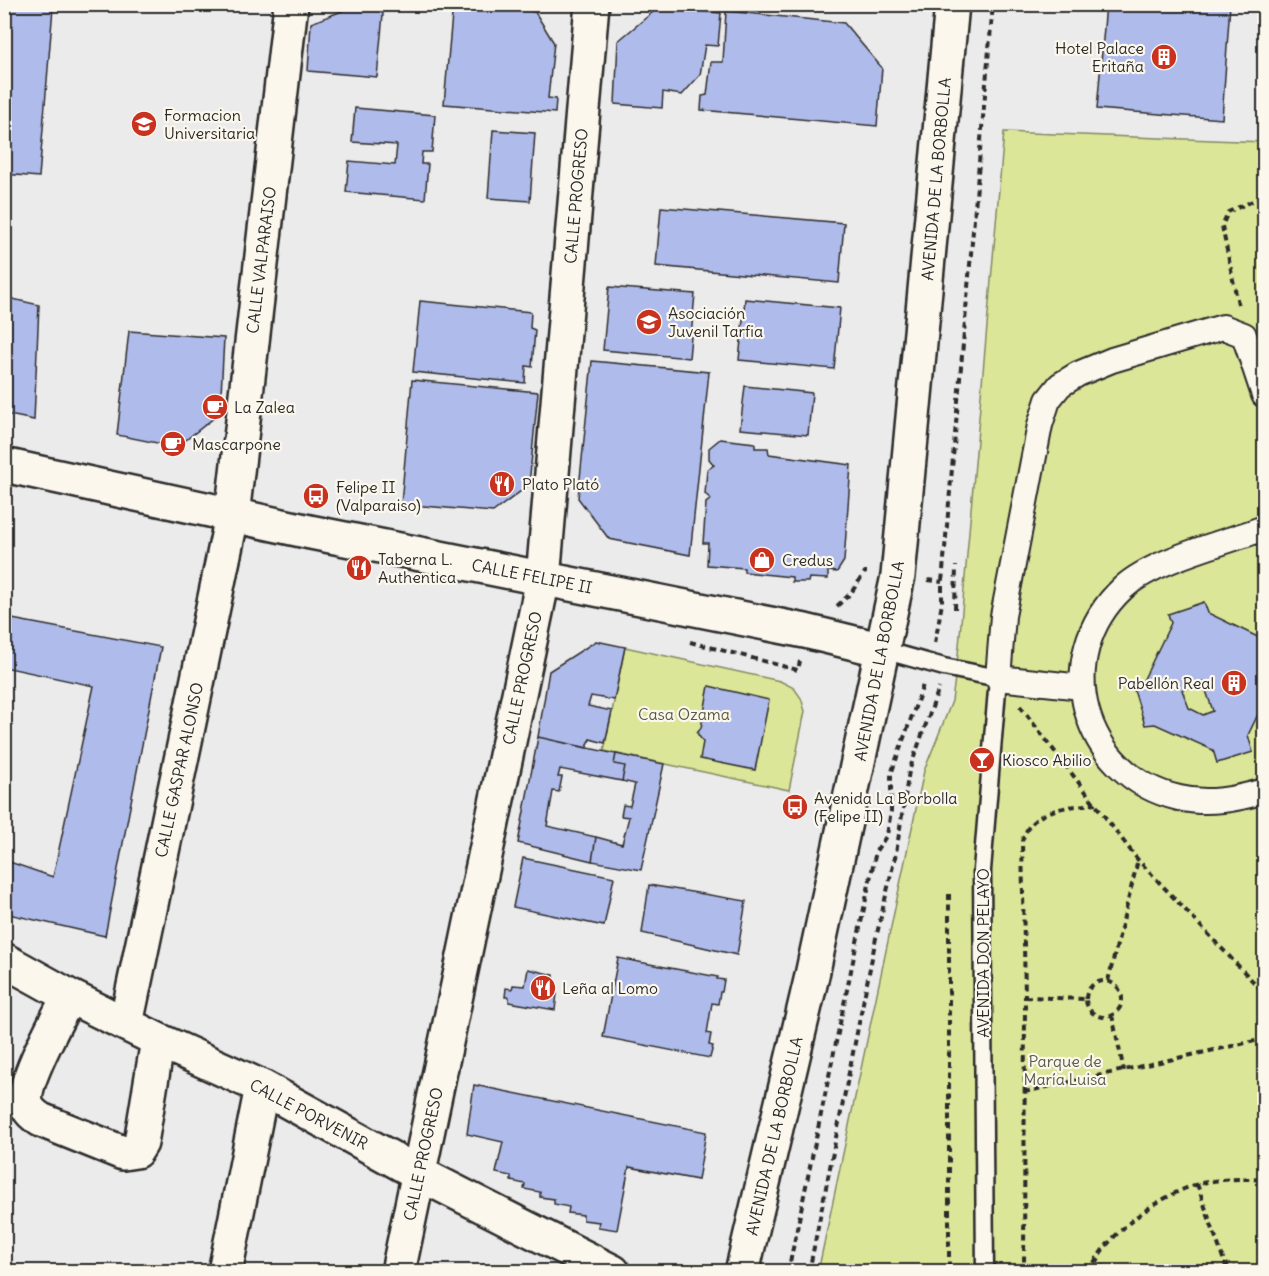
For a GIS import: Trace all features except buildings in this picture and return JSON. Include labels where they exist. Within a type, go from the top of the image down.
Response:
[{"type":"street","name":"CALLE VALPARAISO","points":[[232,516],[291,4]]},
{"type":"street","name":"CALLE PROGRESO","points":[[398,1272],[543,579],[592,4]]},
{"type":"street","name":"AVENIDA DE LA BORBOLLA","points":[[742,1272],[813,969],[898,576],[952,4]]},
{"type":"street","points":[[1082,687],[998,678],[1003,616],[1040,425],[1048,400],[1060,385],[1078,374],[1112,360],[1223,327],[1244,335],[1264,395]]},
{"type":"street","name":"CALLE FELIPE II","points":[[4,465],[232,516],[805,631],[883,650]]},
{"type":"street","name":"CALLE GASPAR ALONSO","points":[[126,1024],[232,516]]},
{"type":"street","points":[[1256,794],[1223,801],[1199,802],[1157,791],[1137,781],[1105,750],[1086,710],[1082,687],[1083,664],[1096,622],[1124,587],[1163,564],[1264,528]]},
{"type":"street","name":"CALLE PORVENIR","points":[[4,960],[69,996],[158,1040],[262,1087],[418,1173],[613,1272]]},
{"type":"street","points":[[69,996],[27,1084],[26,1104],[33,1115],[41,1120],[123,1153],[136,1151],[141,1143],[158,1040]]},
{"type":"street","points":[[225,1272],[262,1087]]},
{"type":"lane","points":[[883,650],[998,678]]},
{"type":"lane","name":"AVENIDA DON PELAYO","points":[[985,1272],[982,870],[998,678]]},
{"type":"path","points":[[942,603],[993,4]]},
{"type":"path","points":[[1244,335],[1222,226],[1228,212],[1264,196]]},
{"type":"path","points":[[955,609],[956,566]]},
{"type":"path","points":[[831,607],[838,606],[851,593],[865,572]]},
{"type":"path","points":[[788,1272],[876,851],[887,835],[891,810],[891,774],[925,678]]},
{"type":"path","points":[[998,678],[1138,860],[1264,993]]},
{"type":"path","points":[[808,1272],[876,938],[896,853],[909,771],[942,682]]},
{"type":"path","points":[[1024,1272],[1025,997],[1022,841],[1030,825],[1044,814],[1070,806],[1096,804]]},
{"type":"path","points":[[1108,981],[1138,860]]},
{"type":"path","points":[[949,894],[949,1272]]},
{"type":"path","points":[[1099,981],[1108,981],[1116,985],[1122,995],[1121,1007],[1112,1015],[1101,1017],[1087,1005],[1087,993],[1099,981]]},
{"type":"path","points":[[1025,997],[1086,999]]},
{"type":"path","points":[[1112,1015],[1124,1071]]},
{"type":"path","points":[[1024,1092],[1264,1039]]},
{"type":"path","points":[[1089,1272],[1095,1258],[1119,1231],[1178,1192],[1197,1184],[1264,1180]]},
{"type":"path","points":[[1197,1184],[1225,1264]]},
{"type":"path","points":[[1095,1258],[1109,1272]]},
{"type":"path","points":[[1216,1272],[1220,1266],[1225,1264],[1233,1266],[1237,1272]]},
{"type":"green space","name":"Parque de María Luisa","points":[[1004,132],[1264,142],[1264,1271],[818,1272],[924,771],[952,701],[959,646]]},
{"type":"green space","name":"Casa Ozama","points":[[625,647],[780,681],[794,688],[801,698],[805,711],[789,790],[604,751]]},
{"type":"place","name":"Hotel Palace Eritaña","points":[[1164,57]]},
{"type":"place","name":"Formacion Universitaria","points":[[144,124]]},
{"type":"place","name":"Asociación Juvenil Tarfia","points":[[649,322]]},
{"type":"place","name":"La Zalea","points":[[215,407]]},
{"type":"place","name":"Mascarpone","points":[[173,444]]},
{"type":"place","name":"Plato Plató","points":[[502,484]]},
{"type":"place","name":"Felipe II (Valparaiso)","points":[[316,496]]},
{"type":"place","name":"Credus","points":[[762,560]]},
{"type":"place","name":"Taberna L. Authentica","points":[[359,568]]},
{"type":"place","name":"Pabellón Real","points":[[1234,683]]},
{"type":"place","name":"Kiosco Abilio","points":[[982,760]]},
{"type":"place","name":"Avenida La Borbolla (Felipe II)","points":[[795,807]]},
{"type":"place","name":"Leña al Lomo","points":[[543,988]]}]
